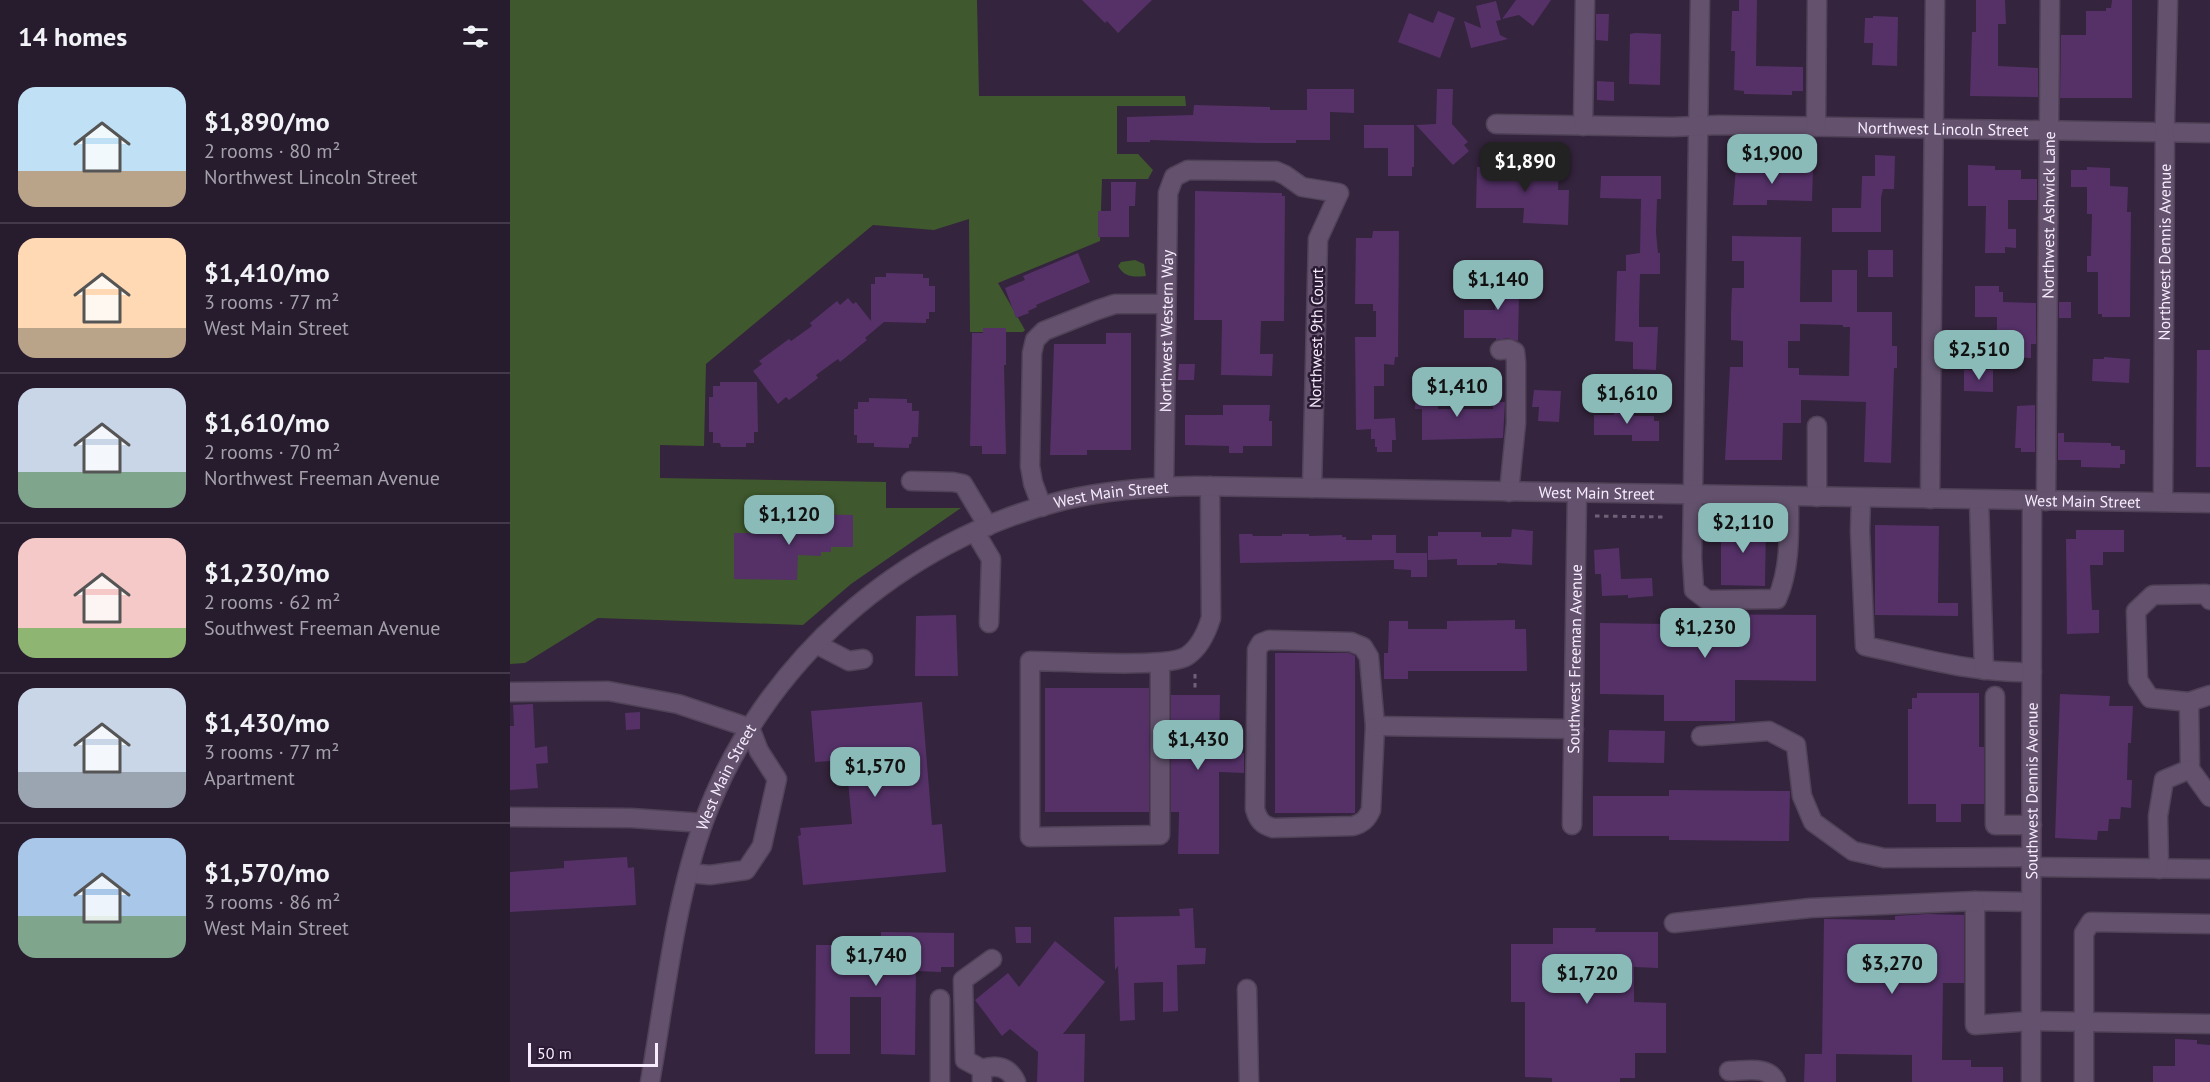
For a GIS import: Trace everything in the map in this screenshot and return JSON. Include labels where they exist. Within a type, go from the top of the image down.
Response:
[{"type":"street","points":[[1583,126],[1585,0]]},
{"type":"street","points":[[1700,0],[1692,558],[1694,590],[1707,600],[1777,599],[1782,587],[1788,552],[1789,496]]},
{"type":"street","points":[[1816,127],[1817,0]]},
{"type":"street","points":[[1930,499],[1935,0]]},
{"type":"street","name":"Northwest Ashwick Lane","points":[[2039,501],[2050,0]]},
{"type":"street","name":"Northwest Dennis Avenue","points":[[2163,502],[2168,0]]},
{"type":"street","name":"Northwest Lincoln Street","points":[[1496,124],[2210,133]]},
{"type":"street","name":"Northwest 9th Court","points":[[1174,177],[1188,170],[1276,171],[1302,187],[1339,194],[1318,239],[1312,488]]},
{"type":"street","name":"Northwest Western Way","points":[[1164,487],[1168,193],[1174,177]]},
{"type":"street","points":[[1042,507],[1033,483],[1030,466],[1032,353],[1035,340],[1044,331],[1115,304],[1166,304]]},
{"type":"street","points":[[1500,350],[1509,349],[1515,352],[1516,362],[1516,423],[1509,492]]},
{"type":"street","points":[[1817,426],[1817,497]]},
{"type":"street","points":[[911,481],[963,484],[982,529],[991,559],[989,623]]},
{"type":"street","points":[[1160,663],[1160,835],[1030,837],[1030,661],[1160,663],[1187,656],[1206,633],[1211,618],[1210,486]]},
{"type":"street","name":"West Main Street","points":[[651,1082],[677,925],[689,873],[703,823],[726,769],[750,728],[776,689],[816,644],[856,605],[892,578],[982,529],[1064,500],[1113,491],[1210,486],[2210,503]]},
{"type":"street","name":"Southwest Freeman Avenue","points":[[1572,825],[1577,493]]},
{"type":"street","points":[[1861,498],[1860,531],[1865,646],[1984,670],[2006,673],[2032,672]]},
{"type":"street","points":[[1979,500],[1984,670]]},
{"type":"street","name":"Southwest Dennis Avenue","points":[[2031,1082],[2032,672],[2039,501]]},
{"type":"street","points":[[2210,600],[2206,594],[2153,595],[2136,611],[2138,680],[2150,698],[2189,702],[2210,695]]},
{"type":"street","points":[[1269,640],[1351,642],[1363,647],[1369,657],[1376,726],[1371,810],[1361,823],[1353,826],[1273,828],[1258,819],[1255,809],[1257,650],[1261,644],[1269,640]]},
{"type":"street","points":[[816,644],[849,661],[863,659]]},
{"type":"street","points":[[510,692],[608,691],[678,704],[750,728],[759,751],[777,779],[762,846],[746,870],[710,875],[689,873]]},
{"type":"street","points":[[1995,696],[1995,825],[2032,825]]},
{"type":"street","points":[[2189,702],[2190,769],[2210,797]]},
{"type":"street","points":[[1376,726],[1574,729]]},
{"type":"street","points":[[1701,736],[1769,731],[1796,745],[1802,795],[1813,822],[1853,851],[1884,858],[2210,869]]},
{"type":"street","points":[[2159,869],[2158,816],[2164,780],[2190,769]]},
{"type":"street","points":[[510,817],[631,818],[703,823]]},
{"type":"street","points":[[1975,901],[1975,1025],[2031,1021],[2210,1024]]},
{"type":"street","points":[[1674,923],[1810,908],[1975,901],[2031,902]]},
{"type":"street","points":[[2084,1082],[2084,933],[2091,922],[2210,924]]},
{"type":"street","points":[[992,959],[963,980],[965,1060],[982,1076],[992,1066],[1002,1067],[1016,1082]]},
{"type":"street","points":[[1247,989],[1249,1082]]},
{"type":"street","points":[[940,999],[940,1082]]},
{"type":"street","points":[[1729,1071],[1766,1071],[1773,1076],[1776,1082]]},
{"type":"path","points":[[1587,516],[1665,517]]},
{"type":"path","points":[[1195,674],[1195,688]]},
{"type":"green space","points":[[510,0],[977,0],[979,96],[1185,96],[1186,106],[1117,106],[1117,154],[1138,154],[1153,170],[1148,179],[1102,179],[1100,241],[998,283],[1025,330],[1023,332],[970,332],[969,219],[934,230],[873,225],[706,364],[704,446],[660,445],[660,478],[886,482],[886,508],[961,508],[851,584],[803,625],[598,618],[525,663],[510,664]]},
{"type":"green space","points":[[1135,260],[1144,264],[1146,276],[1127,275],[1118,266],[1121,262]]},
{"type":"building","points":[[1082,0],[1152,0],[1118,33]]},
{"type":"building","points":[[1516,0],[1551,0],[1533,26],[1519,15],[1502,19]]},
{"type":"building","points":[[1739,0],[1757,0],[1756,66],[1803,67],[1803,91],[1792,91],[1792,95],[1744,94],[1744,91],[1734,90],[1735,51],[1731,51],[1732,11],[1739,11]]},
{"type":"building","points":[[1976,0],[2005,0],[2006,24],[1998,24],[1998,66],[2038,68],[2038,97],[1970,96],[1972,32],[1976,32]]},
{"type":"building","points":[[2112,0],[2132,0],[2132,98],[2060,98],[2061,35],[2086,35],[2086,11],[2106,11],[2106,8],[2111,8]]},
{"type":"building","points":[[1496,1],[1501,20],[1496,21],[1500,35],[1508,39],[1471,48],[1464,21],[1481,28],[1476,6]]},
{"type":"building","points":[[1438,11],[1455,18],[1440,58],[1398,42],[1409,13],[1433,23]]},
{"type":"building","points":[[1596,14],[1609,14],[1608,41],[1596,40]]},
{"type":"building","points":[[1873,16],[1898,17],[1897,66],[1872,65],[1873,43],[1864,43],[1865,18],[1873,18]]},
{"type":"building","points":[[1630,34],[1661,34],[1660,85],[1629,84]]},
{"type":"building","points":[[1597,81],[1614,82],[1614,101],[1597,100]]},
{"type":"building","points":[[1307,89],[1354,89],[1354,113],[1330,112],[1330,140],[1296,140],[1296,143],[1150,140],[1150,142],[1127,142],[1127,117],[1193,115],[1194,105],[1307,110]]},
{"type":"building","points":[[1437,89],[1453,89],[1452,124],[1468,142],[1464,145],[1469,151],[1453,165],[1416,125],[1436,124]]},
{"type":"building","points":[[1364,125],[1414,125],[1412,176],[1388,176],[1388,148],[1364,148]]},
{"type":"building","points":[[1875,155],[1895,156],[1894,189],[1883,189],[1881,198],[1881,232],[1832,232],[1832,208],[1861,208],[1862,176],[1875,176]]},
{"type":"building","points":[[1968,165],[1995,166],[1995,170],[2021,170],[2021,179],[2037,179],[2037,200],[2008,200],[2008,229],[2016,229],[2016,248],[2005,247],[2005,253],[1985,253],[1986,206],[1968,206]]},
{"type":"building","points":[[1536,166],[1559,166],[1558,190],[1569,190],[1568,225],[1523,223],[1524,208],[1476,208],[1477,167],[1536,168]]},
{"type":"building","points":[[1775,166],[1813,169],[1812,201],[1767,200],[1767,205],[1733,205],[1736,167],[1775,168]]},
{"type":"building","points":[[2087,167],[2110,168],[2110,186],[2128,187],[2127,212],[2131,212],[2130,317],[2102,317],[2102,314],[2098,314],[2098,272],[2087,272],[2087,256],[2091,256],[2092,214],[2087,214],[2087,187],[2071,187],[2071,170],[2087,170]]},
{"type":"building","points":[[1601,176],[1661,176],[1661,199],[1657,199],[1656,232],[1658,253],[1660,253],[1660,274],[1640,274],[1639,312],[1639,327],[1658,327],[1656,370],[1633,369],[1633,342],[1615,341],[1617,271],[1626,271],[1626,255],[1640,253],[1641,199],[1600,198]]},
{"type":"building","points":[[1111,182],[1136,182],[1135,206],[1129,206],[1129,237],[1098,237],[1098,211],[1111,211]]},
{"type":"building","points":[[1195,191],[1282,193],[1282,196],[1285,196],[1284,321],[1261,321],[1260,354],[1273,354],[1272,376],[1221,375],[1222,320],[1194,320]]},
{"type":"building","points":[[1373,231],[1399,231],[1398,357],[1395,357],[1394,365],[1384,364],[1384,386],[1374,386],[1374,419],[1395,418],[1396,440],[1392,440],[1392,452],[1377,452],[1375,439],[1371,439],[1371,429],[1356,430],[1355,337],[1376,337],[1376,311],[1373,311],[1373,304],[1355,304],[1356,238],[1372,238]]},
{"type":"building","points":[[1732,236],[1801,237],[1800,302],[1832,302],[1832,270],[1857,270],[1857,312],[1892,312],[1892,346],[1897,346],[1897,368],[1894,368],[1891,463],[1864,462],[1866,402],[1801,400],[1801,423],[1783,423],[1782,460],[1725,460],[1730,367],[1743,367],[1743,341],[1731,340],[1731,312],[1732,288],[1744,288],[1744,261],[1732,261]],"holes":[[[1800,324],[1843,325],[1843,327],[1850,327],[1849,376],[1799,375],[1799,368],[1788,368],[1788,341],[1800,341]]]},
{"type":"building","points":[[1868,250],[1893,250],[1893,277],[1868,277]]},
{"type":"building","points":[[1078,253],[1090,282],[1036,305],[1037,307],[1028,311],[1029,313],[1016,318],[1005,288],[1025,280],[1023,276]]},
{"type":"building","points":[[1495,272],[1523,272],[1523,297],[1519,297],[1518,341],[1508,338],[1496,340],[1496,338],[1464,338],[1464,310],[1495,310]]},
{"type":"building","points":[[886,273],[923,274],[923,278],[929,278],[929,286],[935,286],[935,312],[929,312],[929,319],[926,319],[926,323],[884,322],[865,338],[867,340],[840,362],[838,359],[816,375],[818,378],[796,395],[789,400],[786,397],[778,404],[753,371],[762,364],[759,361],[789,339],[791,341],[812,326],[810,323],[837,301],[840,305],[848,298],[853,304],[856,302],[871,321],[871,284],[875,284],[875,277],[886,277]]},
{"type":"building","points":[[1975,286],[1999,286],[1999,292],[2003,292],[2003,302],[2036,303],[2036,344],[2031,344],[2031,358],[1997,357],[1997,317],[1975,317]]},
{"type":"building","points":[[2059,302],[2071,302],[2071,318],[2059,318]]},
{"type":"building","points":[[983,328],[1006,328],[1006,365],[1004,365],[1006,454],[982,454],[982,446],[970,446],[972,333],[983,333]]},
{"type":"building","points":[[1106,333],[1131,333],[1131,450],[1087,450],[1087,455],[1050,455],[1054,344],[1106,344]]},
{"type":"building","points":[[2197,350],[2210,350],[2210,467],[2196,467]]},
{"type":"building","points":[[2104,357],[2130,359],[2129,383],[2092,381],[2093,359],[2104,359]]},
{"type":"building","points":[[1179,364],[1195,364],[1194,380],[1178,380]]},
{"type":"building","points":[[1964,370],[1993,370],[1993,392],[1964,391]]},
{"type":"building","points":[[1424,379],[1437,379],[1438,409],[1493,409],[1493,402],[1505,402],[1503,438],[1422,440],[1422,409],[1415,409],[1416,385],[1424,385]]},
{"type":"building","points":[[720,382],[757,382],[758,432],[754,432],[754,443],[746,443],[746,447],[721,447],[720,443],[713,443],[713,432],[709,432],[709,397],[713,397],[713,386],[720,386]]},
{"type":"building","points":[[1534,390],[1561,391],[1559,422],[1538,421],[1539,407],[1532,407]]},
{"type":"building","points":[[869,398],[907,399],[907,403],[912,403],[912,411],[919,411],[918,437],[912,437],[909,448],[874,447],[874,443],[857,443],[857,435],[854,435],[854,409],[858,409],[858,402],[869,402]]},
{"type":"building","points":[[1223,405],[1270,405],[1272,446],[1243,446],[1243,453],[1229,453],[1229,446],[1185,445],[1185,415],[1223,415]]},
{"type":"building","points":[[2035,405],[2035,452],[2021,452],[2021,448],[2015,448],[2017,406]]},
{"type":"building","points":[[1614,406],[1634,406],[1634,416],[1654,416],[1654,421],[1659,421],[1659,441],[1632,441],[1632,435],[1594,435],[1594,415],[1614,415]]},
{"type":"building","points":[[2058,433],[2064,433],[2064,442],[2111,443],[2111,446],[2120,446],[2120,450],[2125,450],[2125,464],[2120,464],[2120,468],[2081,467],[2081,460],[2058,460]]},
{"type":"building","points":[[800,514],[853,515],[853,547],[831,547],[831,552],[821,552],[821,556],[798,555],[797,580],[734,579],[734,533],[759,533],[759,527],[793,527],[793,522],[800,523]]},
{"type":"building","points":[[1721,523],[1766,524],[1765,586],[1721,585]]},
{"type":"building","points":[[1875,525],[1939,526],[1938,603],[1958,603],[1958,616],[1875,615]]},
{"type":"building","points":[[1512,529],[1533,531],[1532,565],[1497,563],[1497,565],[1457,565],[1457,559],[1428,560],[1428,536],[1438,536],[1438,532],[1481,532],[1481,537],[1511,537]]},
{"type":"building","points":[[2076,530],[2124,530],[2124,552],[2103,552],[2103,565],[2090,565],[2092,610],[2099,610],[2099,633],[2067,634],[2066,539],[2076,539]]},
{"type":"building","points":[[1239,534],[1252,534],[1253,536],[1342,535],[1346,537],[1346,540],[1372,540],[1372,535],[1396,535],[1396,553],[1427,553],[1427,577],[1411,577],[1411,570],[1394,569],[1394,560],[1240,563]]},
{"type":"building","points":[[1619,548],[1621,579],[1652,578],[1653,596],[1628,598],[1628,595],[1602,596],[1601,574],[1595,574],[1594,550]]},
{"type":"building","points":[[1667,614],[1816,615],[1816,681],[1735,680],[1735,721],[1664,721],[1664,695],[1600,694],[1600,623],[1667,624]]},
{"type":"building","points":[[956,615],[958,676],[915,676],[916,616]]},
{"type":"building","points":[[1515,620],[1515,629],[1526,629],[1527,671],[1408,671],[1408,679],[1384,679],[1384,653],[1388,653],[1389,621],[1408,621],[1408,629],[1447,629],[1447,621]]},
{"type":"building","points":[[1275,653],[1349,653],[1355,656],[1355,813],[1275,813]]},
{"type":"building","points":[[1045,688],[1149,688],[1149,812],[1045,812]]},
{"type":"building","points":[[1917,693],[1979,693],[1979,747],[1984,747],[1984,804],[1961,804],[1961,822],[1936,822],[1936,804],[1908,804],[1908,709],[1912,709],[1912,698],[1917,698]]},
{"type":"building","points":[[2060,694],[2110,696],[2109,706],[2133,706],[2131,743],[2128,743],[2127,780],[2132,780],[2131,808],[2121,807],[2120,819],[2109,819],[2108,831],[2098,831],[2097,840],[2055,838]]},
{"type":"building","points":[[1171,695],[1220,695],[1219,753],[1244,753],[1244,773],[1219,772],[1219,854],[1178,854],[1179,812],[1171,812]]},
{"type":"building","points":[[922,702],[932,825],[942,824],[946,872],[803,885],[798,836],[801,835],[800,828],[852,824],[846,760],[815,762],[811,711]]},
{"type":"building","points":[[533,704],[535,748],[547,746],[548,763],[536,764],[538,788],[510,790],[510,726],[514,726],[513,705]]},
{"type":"building","points":[[640,712],[640,729],[626,730],[625,713]]},
{"type":"building","points":[[1609,730],[1665,731],[1664,763],[1608,762]]},
{"type":"building","points":[[1669,790],[1790,791],[1789,841],[1669,840],[1669,836],[1593,836],[1593,796],[1669,796]]},
{"type":"building","points":[[627,857],[628,868],[634,867],[636,905],[510,912],[510,872],[564,868],[564,861]]},
{"type":"building","points":[[1193,908],[1195,948],[1206,948],[1205,964],[1177,965],[1178,1011],[1163,1012],[1163,982],[1134,983],[1135,1020],[1120,1021],[1118,966],[1115,970],[1114,917],[1180,916],[1179,909]]},
{"type":"building","points":[[1964,915],[1964,983],[1943,983],[1942,1060],[1971,1060],[1971,1067],[2003,1067],[2003,1082],[1912,1082],[1912,1055],[1836,1054],[1836,1082],[1804,1082],[1805,1054],[1822,1054],[1824,919],[1895,920],[1895,916]]},
{"type":"building","points":[[1015,927],[1031,927],[1031,943],[1016,943]]},
{"type":"building","points":[[1553,928],[1596,928],[1595,932],[1658,932],[1658,968],[1634,967],[1634,1002],[1666,1003],[1666,1053],[1635,1053],[1635,1078],[1620,1078],[1620,1082],[1552,1082],[1552,1078],[1525,1077],[1525,1002],[1511,1002],[1511,944],[1553,944]]},
{"type":"building","points":[[881,932],[954,933],[954,967],[941,967],[941,972],[916,971],[915,1055],[881,1054],[881,997],[850,997],[850,1054],[815,1054],[816,945],[881,945]]},
{"type":"building","points":[[1055,941],[1105,982],[1063,1034],[1085,1034],[1084,1082],[1037,1082],[1038,1052],[1010,1029],[1002,1036],[975,1000],[1008,973],[1019,987]]},
{"type":"building","points":[[2175,1039],[2197,1040],[2197,1044],[2210,1045],[2210,1082],[2153,1082],[2153,1066],[2175,1066]]}]
